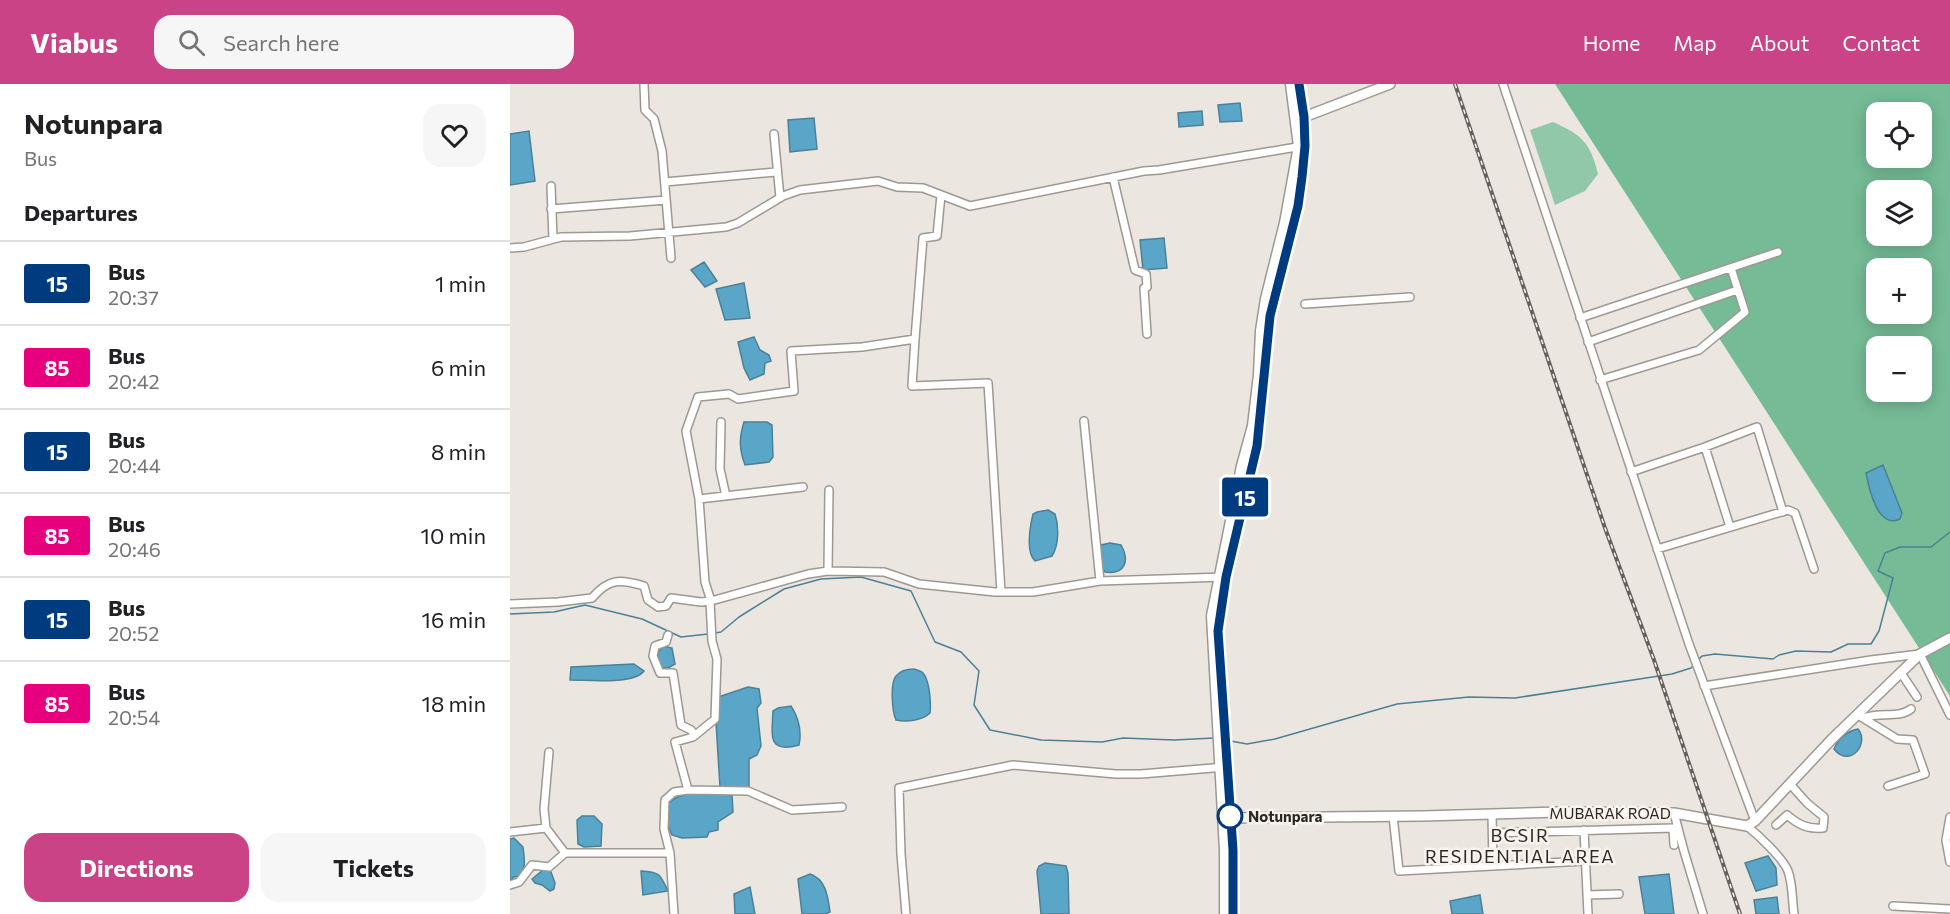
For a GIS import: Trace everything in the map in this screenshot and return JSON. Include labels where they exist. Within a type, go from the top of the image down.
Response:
[{"type":"highway","points":[[1293,84],[1302,146]]},
{"type":"highway","points":[[1226,914],[1225,767],[1218,631],[1223,577],[1257,446],[1270,316],[1298,206],[1304,117],[1299,84]]},
{"type":"highway","points":[[1225,767],[1230,818],[1233,914]]},
{"type":"street","points":[[644,84],[645,110],[654,119],[658,129],[671,258]]},
{"type":"street","points":[[1304,117],[1390,84]]},
{"type":"street","points":[[1503,84],[1600,380],[1751,824],[1788,869],[1793,892],[1794,914]]},
{"type":"street","points":[[774,134],[780,198]]},
{"type":"street","points":[[510,248],[524,247],[561,237],[630,236],[726,227],[800,190],[878,182],[897,187],[923,189],[970,206],[1113,177],[1302,146]]},
{"type":"street","points":[[665,182],[776,171]]},
{"type":"street","points":[[1113,177],[1135,270],[1146,274],[1147,287],[1144,288],[1147,334]]},
{"type":"street","points":[[551,186],[552,239]]},
{"type":"street","points":[[941,195],[937,236],[923,238],[912,386],[987,383],[1001,592]]},
{"type":"street","points":[[551,208],[666,200]]},
{"type":"street","points":[[1580,318],[1778,252]]},
{"type":"street","points":[[1600,380],[1699,350],[1745,312],[1731,268]]},
{"type":"street","points":[[1588,342],[1737,290]]},
{"type":"street","points":[[1305,304],[1410,297]]},
{"type":"street","points":[[688,790],[675,742],[695,735],[715,718],[717,659],[712,641],[711,601],[705,582],[699,499],[686,431],[698,396],[729,394],[738,399],[794,391],[791,351],[862,347],[915,339]]},
{"type":"street","points":[[1084,421],[1100,581]]},
{"type":"street","points":[[721,422],[720,469],[726,496]]},
{"type":"street","points":[[1631,472],[1757,427],[1783,512]]},
{"type":"street","points":[[1705,447],[1730,527]]},
{"type":"street","points":[[699,499],[803,487]]},
{"type":"street","points":[[828,571],[829,490]]},
{"type":"street","points":[[1657,549],[1788,510],[1795,513],[1814,569]]},
{"type":"street","points":[[510,604],[558,603],[592,598],[602,586],[623,580],[644,586],[648,600],[658,608],[666,606],[671,598],[711,601],[808,574],[828,571],[884,572],[919,584],[1001,592],[1033,592],[1100,581],[1223,577]]},
{"type":"street","points":[[668,635],[666,642],[655,646],[653,656],[660,673],[673,673],[681,725],[695,735]]},
{"type":"street","points":[[1751,824],[1832,739],[1861,716],[1920,654],[1950,638]]},
{"type":"street","points":[[1704,686],[1920,654]]},
{"type":"street","points":[[1920,654],[1950,715]]},
{"type":"street","points":[[1901,673],[1917,697]]},
{"type":"street","points":[[1861,716],[1905,713],[1911,709]]},
{"type":"street","points":[[1861,716],[1897,739],[1913,740],[1925,774],[1888,786]]},
{"type":"street","points":[[549,752],[544,809],[546,828],[565,853]]},
{"type":"street","points":[[906,914],[899,788],[1013,765],[1116,774],[1225,767]]},
{"type":"street","points":[[1776,825],[1787,815],[1800,826],[1810,829],[1823,828],[1824,817],[1790,784]]},
{"type":"street","points":[[674,914],[670,853],[664,829],[665,800],[674,792],[688,790],[748,791],[792,810],[842,807]]},
{"type":"street","points":[[1674,813],[1703,914]]},
{"type":"street","name":"MUBARAK ROAD","points":[[1230,818],[1674,813],[1751,824]]},
{"type":"street","points":[[1492,814],[1493,865]]},
{"type":"street","points":[[1394,816],[1399,871],[1585,861]]},
{"type":"street","points":[[1950,818],[1946,840],[1950,862]]},
{"type":"street","points":[[510,832],[546,828]]},
{"type":"street","points":[[1493,833],[1672,828],[1674,845]]},
{"type":"street","points":[[1584,830],[1588,914]]},
{"type":"street","points":[[510,885],[519,882],[532,865],[549,867],[565,853],[670,853]]},
{"type":"street","points":[[1587,895],[1619,894]]},
{"type":"street","points":[[1893,906],[1950,909]]},
{"type":"green space","points":[[1555,84],[1950,84],[1950,696]]},
{"type":"green space","points":[[1553,122],[1571,131],[1583,141],[1592,154],[1598,174],[1585,191],[1555,205],[1530,130]]},
{"type":"water","points":[[1240,103],[1242,121],[1220,122],[1218,105]]},
{"type":"water","points":[[1202,111],[1203,125],[1179,127],[1178,113]]},
{"type":"water","points":[[814,118],[817,149],[790,152],[788,120]]},
{"type":"water","points":[[529,131],[535,181],[510,185],[510,134]]},
{"type":"water","points":[[1164,238],[1167,268],[1143,270],[1140,240]]},
{"type":"water","points":[[704,262],[717,281],[705,287],[691,270]]},
{"type":"water","points":[[744,283],[750,318],[725,320],[716,289]]},
{"type":"water","points":[[754,337],[760,350],[769,355],[771,361],[765,363],[764,374],[750,380],[744,368],[738,342]]},
{"type":"water","points":[[744,422],[767,422],[772,425],[773,457],[769,462],[745,465],[740,444]]},
{"type":"water","points":[[1883,465],[1902,513],[1900,519],[1892,521],[1886,519],[1876,506],[1866,473]]},
{"type":"water","points":[[1048,510],[1055,514],[1058,530],[1056,546],[1052,556],[1035,561],[1029,545],[1033,514]]},
{"type":"water","points":[[1110,543],[1121,545],[1125,561],[1121,569],[1105,572],[1101,565],[1100,547]]},
{"type":"water","points":[[663,646],[672,648],[675,664],[668,668],[662,668],[658,662],[658,653]]},
{"type":"water","points":[[634,664],[644,671],[631,678],[610,681],[570,680],[571,667]]},
{"type":"water","points":[[914,669],[923,673],[927,681],[930,713],[914,720],[896,720],[892,697],[894,680],[898,674]]},
{"type":"water","points":[[748,687],[759,689],[761,703],[757,708],[761,746],[757,755],[749,759],[749,786],[745,788],[720,787],[716,722],[718,697]]},
{"type":"water","points":[[791,706],[799,724],[799,745],[781,747],[776,745],[772,735],[773,711]]},
{"type":"water","points":[[1858,729],[1862,741],[1856,752],[1846,756],[1834,749],[1843,736]]},
{"type":"water","points":[[705,793],[732,795],[733,812],[718,822],[718,830],[709,832],[707,837],[682,838],[672,835],[668,826],[669,803],[681,796]]},
{"type":"water","points":[[582,816],[594,816],[602,824],[601,846],[584,847],[578,844],[577,820]]},
{"type":"water","points":[[514,838],[523,847],[524,866],[522,873],[510,881],[510,839]]},
{"type":"water","points":[[1768,856],[1776,868],[1777,885],[1756,891],[1745,863]]},
{"type":"water","points":[[1045,863],[1066,866],[1069,914],[1041,914],[1037,871],[1039,866]]},
{"type":"water","points":[[544,869],[551,872],[555,883],[554,889],[550,891],[532,879]]},
{"type":"water","points":[[641,871],[659,875],[668,891],[643,895]]},
{"type":"water","points":[[810,874],[823,884],[830,912],[802,914],[798,879]]},
{"type":"water","points":[[1669,874],[1674,914],[1645,914],[1639,877]]},
{"type":"water","points":[[750,887],[755,914],[735,914],[734,894]]},
{"type":"water","points":[[1480,895],[1483,914],[1452,914],[1450,901]]},
{"type":"water","points":[[1777,897],[1779,914],[1756,914],[1754,900]]},
{"type":"waterway","points":[[1698,660],[1702,656],[1715,654],[1773,659],[1779,655],[1796,651],[1831,652],[1848,644],[1871,644],[1879,631],[1893,578],[1878,571],[1885,553],[1900,547],[1931,547],[1950,532]]},
{"type":"waterway","points":[[715,633],[721,632],[739,617],[784,589],[821,579],[861,577],[911,591],[935,642],[961,652],[979,671],[974,705],[990,730],[1041,740],[1102,742],[1123,738],[1174,740],[1214,738]]},
{"type":"waterway","points":[[510,614],[554,612],[585,605],[642,619],[681,637],[708,634]]},
{"type":"waterway","points":[[1225,740],[1247,744],[1275,739],[1397,704],[1469,697],[1515,698],[1672,674],[1693,666]]},
{"type":"railway","points":[[1455,84],[1605,528],[1654,660],[1740,914]]},
{"type":"bus line","name":"15","points":[[1233,914],[1233,850],[1218,631],[1226,577],[1257,446],[1270,316],[1298,206],[1305,146],[1299,84]]},
{"type":"place","name":"Notunpara","points":[[1230,816]]},
{"type":"district","name":"BCSIR RESIDENTIAL AREA","points":[[1520,846]]}]
